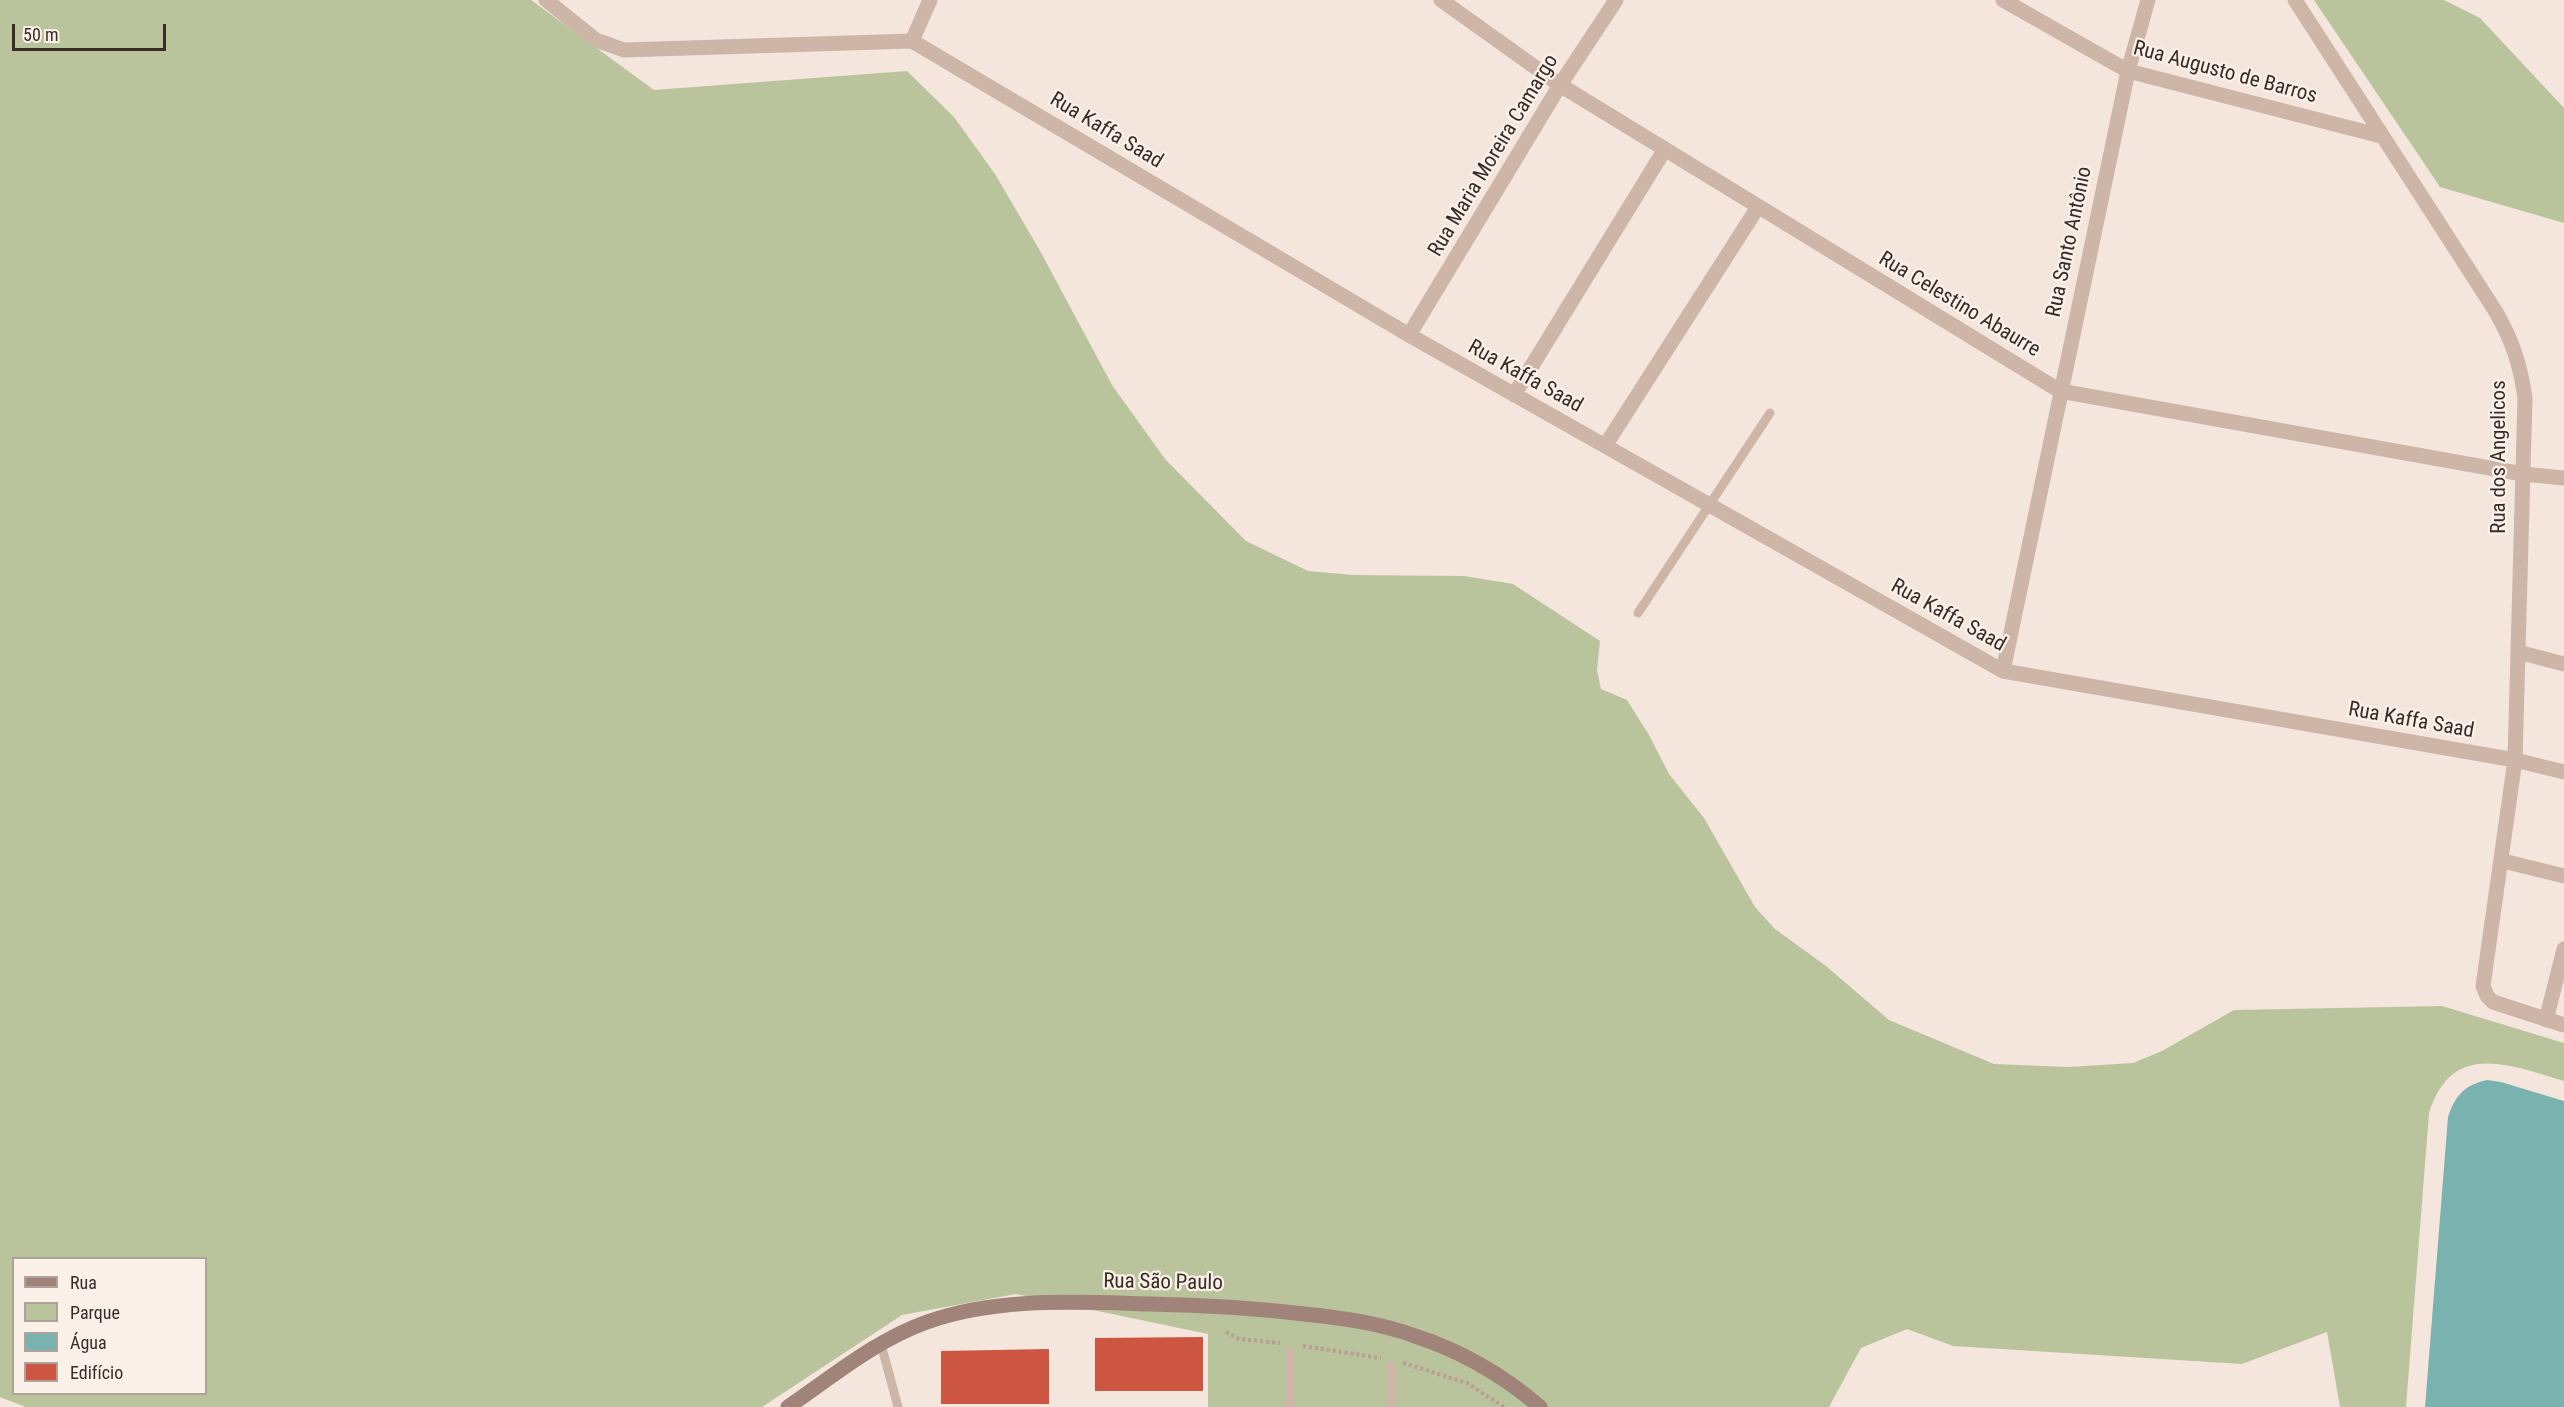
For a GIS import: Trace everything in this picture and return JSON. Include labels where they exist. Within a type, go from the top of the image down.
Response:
[{"type":"street","points":[[546,0],[596,40],[624,50],[912,41],[930,0]]},
{"type":"street","name":"Rua Celestino Abaurre","points":[[1441,0],[1560,85],[2060,391],[2523,474],[2564,478]]},
{"type":"street","name":"Rua Maria Moreira Camargo","points":[[1409,335],[1560,85],[1616,0]]},
{"type":"street","name":"Rua Augusto de Barros","points":[[2003,0],[2128,71],[2381,136]]},
{"type":"street","name":"Rua Santo Antônio","points":[[2003,671],[2128,71],[2148,0]]},
{"type":"street","name":"Rua dos Angelicos","points":[[2295,0],[2510,336],[2520,365],[2524,398],[2515,760],[2503,861],[2483,986],[2487,996],[2493,1002],[2546,1020]]},
{"type":"street","name":"Rua Kaffa Saad","points":[[912,41],[1409,335],[2003,671],[2515,760],[2564,772]]},
{"type":"street","points":[[1514,395],[1665,149]]},
{"type":"street","points":[[1605,446],[1758,207]]},
{"type":"street","points":[[2518,652],[2564,664]]},
{"type":"street","points":[[2503,861],[2564,876]]},
{"type":"street","points":[[2564,949],[2546,1020],[2564,1025]]},
{"type":"street","name":"Rua São Paulo","points":[[788,1407],[881,1344],[926,1322],[975,1308],[1067,1302],[1232,1306],[1353,1320],[1415,1335],[1469,1359],[1514,1385],[1540,1407]]},
{"type":"lane","points":[[1638,613],[1770,413]]},
{"type":"lane","points":[[881,1344],[897,1406]]},
{"type":"lane","points":[[1289,1349],[1290,1407]]},
{"type":"lane","points":[[1391,1407],[1393,1363]]},
{"type":"path","points":[[1226,1332],[1239,1339],[1289,1349]]},
{"type":"path","points":[[1297,1345],[1365,1353],[1467,1383],[1504,1407]]},
{"type":"green space","points":[[0,0],[531,0],[654,90],[907,71],[954,117],[995,174],[1039,249],[1112,385],[1165,459],[1246,541],[1308,571],[1353,575],[1464,576],[1513,584],[1600,641],[1597,670],[1601,689],[1627,700],[1649,735],[1669,774],[1704,818],[1755,907],[1775,929],[1826,966],[1889,1020],[1994,1064],[2068,1067],[2133,1063],[2162,1051],[2234,1010],[2442,1006],[2564,1043],[2564,1081],[2503,1065],[2484,1064],[2467,1067],[2452,1075],[2439,1090],[2429,1113],[2406,1407],[2340,1407],[2327,1332],[2242,1364],[1953,1346],[1907,1329],[1861,1348],[1829,1407],[1208,1407],[1208,1334],[1016,1294],[902,1315],[762,1407],[26,1407],[0,1397]]},
{"type":"green space","points":[[2314,0],[2444,0],[2480,18],[2564,108],[2564,223],[2440,187]]},
{"type":"water","points":[[2487,1080],[2564,1101],[2564,1407],[2425,1407],[2448,1117],[2462,1092]]},
{"type":"building","points":[[1203,1337],[1203,1391],[1095,1391],[1095,1338]]},
{"type":"building","points":[[1049,1349],[1049,1404],[941,1404],[941,1351]]}]
